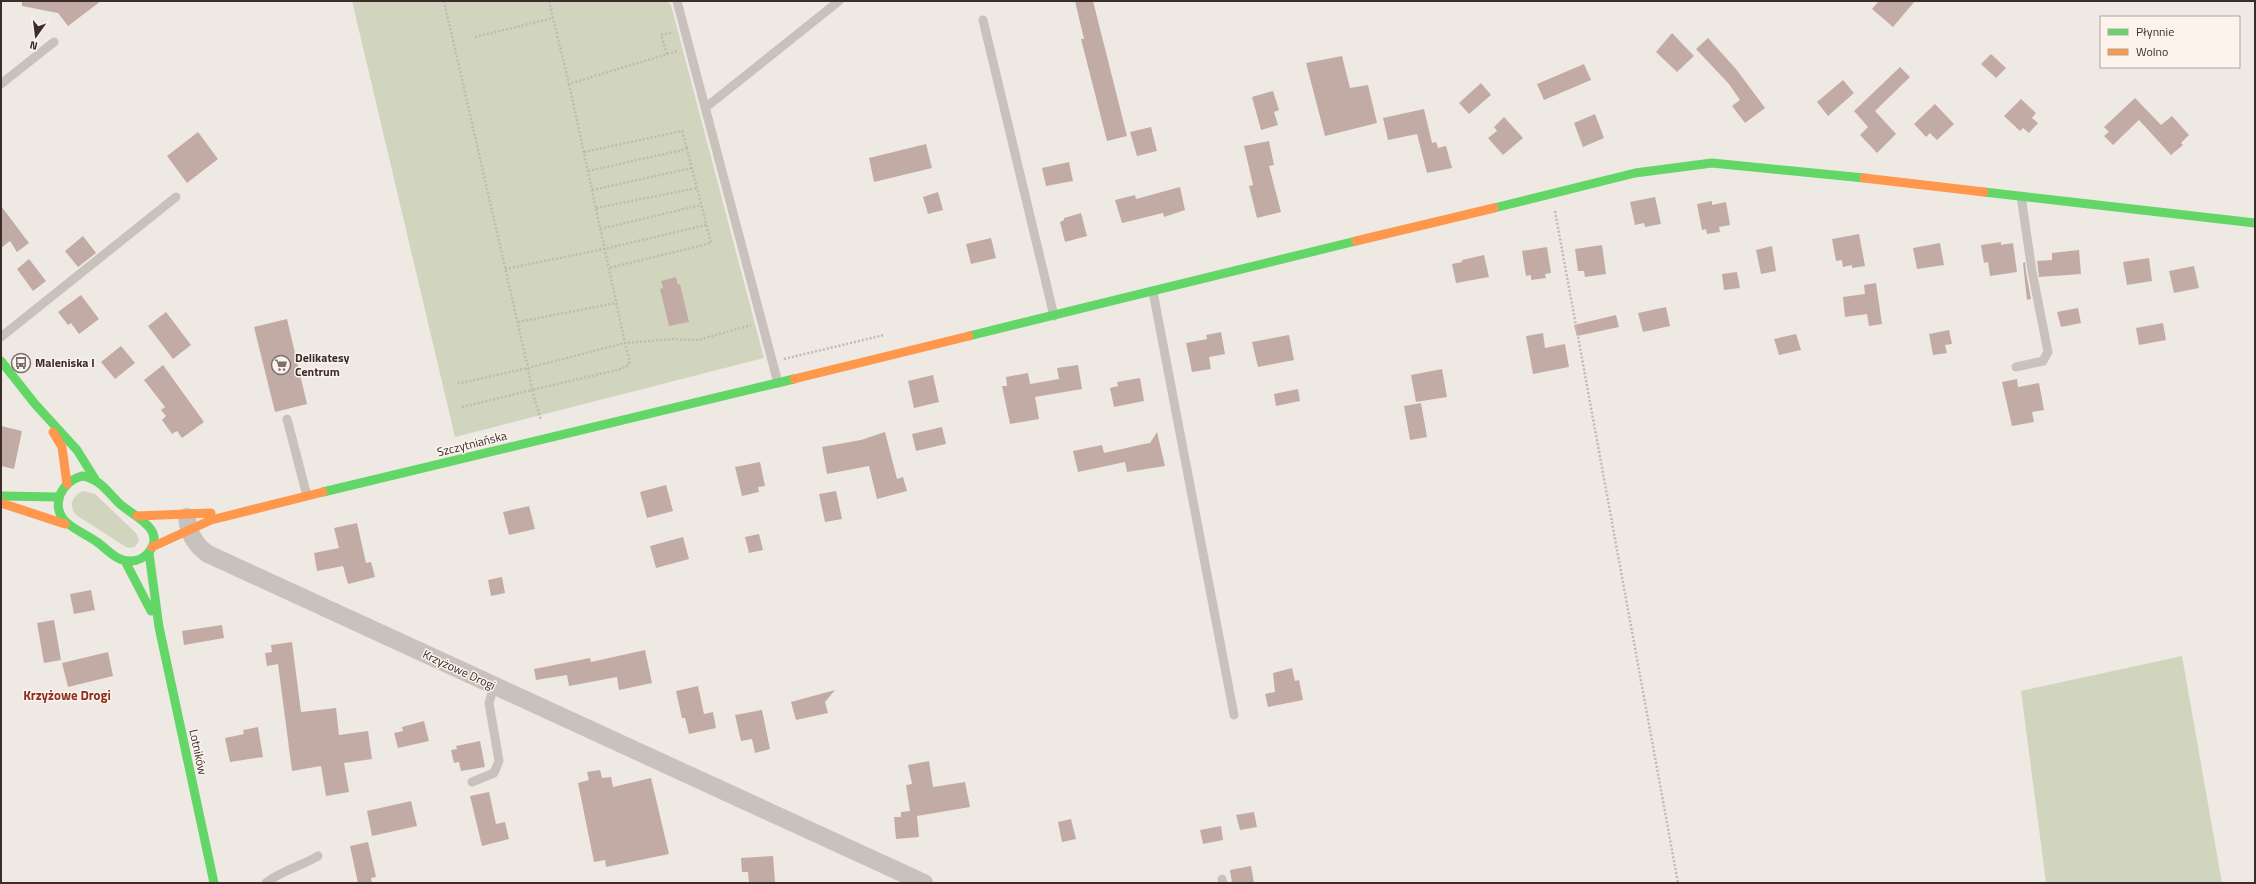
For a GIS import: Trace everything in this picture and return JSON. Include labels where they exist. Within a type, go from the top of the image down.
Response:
[{"type":"street","name":"Szczytniańska","points":[[125,561],[136,562],[187,522],[307,496],[778,383],[1635,173],[1712,164],[1796,170],[2255,223]]},
{"type":"street","points":[[1,361],[35,404],[62,447],[67,484]]},
{"type":"street","name":"Lotników","points":[[35,404],[77,450],[95,479],[105,486],[120,504],[137,516],[152,531],[150,550],[159,627],[214,883]]},
{"type":"street","points":[[65,524],[58,508],[59,497],[67,484],[82,476],[95,479]]},
{"type":"street","points":[[1,496],[59,497]]},
{"type":"street","points":[[1,503],[65,524],[91,538],[125,561]]},
{"type":"street","name":"Szczytniańska","points":[[137,516],[187,522],[211,520],[250,509]]},
{"type":"street","name":"Krzyżowe Drogi","points":[[187,522],[201,549],[208,554],[924,883]]},
{"type":"street","name":"Lotników","points":[[125,561],[159,627]]},
{"type":"lane","points":[[677,1],[778,383]]},
{"type":"lane","points":[[705,108],[839,1]]},
{"type":"lane","points":[[983,20],[1054,316]]},
{"type":"lane","points":[[1,84],[54,42]]},
{"type":"lane","points":[[2016,367],[2043,361],[2048,352],[2032,271],[2021,196]]},
{"type":"lane","points":[[1,337],[176,198]]},
{"type":"lane","points":[[1153,292],[1234,715]]},
{"type":"lane","points":[[287,420],[307,496]]},
{"type":"lane","points":[[472,782],[494,773],[499,760],[489,703],[494,686]]},
{"type":"lane","points":[[266,883],[274,876],[301,866],[318,856]]},
{"type":"path","points":[[444,1],[518,322],[532,390],[545,438]]},
{"type":"path","points":[[462,407],[629,366],[629,359],[584,152],[549,1]]},
{"type":"path","points":[[475,37],[553,18]]},
{"type":"path","points":[[667,54],[661,35],[675,32],[673,26]]},
{"type":"path","points":[[569,84],[689,47]]},
{"type":"path","points":[[584,152],[682,131],[711,243],[609,268]]},
{"type":"path","points":[[588,171],[687,149]]},
{"type":"path","points":[[592,190],[692,168]]},
{"type":"path","points":[[596,208],[697,188]]},
{"type":"path","points":[[600,229],[701,205]]},
{"type":"path","points":[[1557,219],[1678,883]]},
{"type":"path","points":[[505,269],[604,249],[706,225]]},
{"type":"path","points":[[518,322],[616,303]]},
{"type":"path","points":[[456,384],[528,368],[625,343],[672,339],[698,340],[762,322]]},
{"type":"path","points":[[772,362],[890,334]]},
{"type":"green space","points":[[352,1],[667,1],[671,5],[764,358],[455,437]]},
{"type":"green space","points":[[83,491],[95,494],[136,533],[139,540],[135,547],[126,547],[76,515],[72,508],[72,504],[74,498]]},
{"type":"green space","points":[[2182,656],[2222,883],[2046,883],[2021,691]]},
{"type":"building","points":[[22,1],[101,1],[68,26],[58,13],[22,6]]},
{"type":"building","points":[[1075,1],[1093,1],[1127,136],[1107,141],[1081,39],[1084,39]]},
{"type":"building","points":[[1879,1],[1915,1],[1893,27],[1872,9]]},
{"type":"building","points":[[1672,33],[1694,56],[1677,72],[1656,52]]},
{"type":"building","points":[[1708,38],[1736,69],[1765,108],[1745,123],[1732,106],[1740,100],[1729,84],[1696,49]]},
{"type":"building","points":[[1991,54],[2006,68],[1996,78],[1981,64]]},
{"type":"building","points":[[1342,56],[1350,88],[1368,85],[1377,123],[1325,136],[1306,63]]},
{"type":"building","points":[[1584,64],[1591,80],[1544,100],[1537,84]]},
{"type":"building","points":[[1900,67],[1910,77],[1875,111],[1896,134],[1877,153],[1860,135],[1868,127],[1854,111]]},
{"type":"building","points":[[1843,80],[1854,93],[1828,116],[1817,102]]},
{"type":"building","points":[[1481,83],[1491,95],[1469,114],[1459,103]]},
{"type":"building","points":[[1273,91],[1279,110],[1274,112],[1278,125],[1261,130],[1252,97]]},
{"type":"building","points":[[2135,98],[2161,125],[2172,116],[2189,135],[2181,143],[2183,145],[2171,155],[2139,120],[2113,145],[2104,136],[2109,132],[2104,127]]},
{"type":"building","points":[[2021,99],[2036,113],[2032,118],[2038,123],[2029,133],[2023,128],[2020,131],[2004,116]]},
{"type":"building","points":[[1935,104],[1954,124],[1937,140],[1930,133],[1926,137],[1914,124]]},
{"type":"building","points":[[1424,109],[1432,143],[1436,142],[1438,148],[1446,146],[1452,168],[1427,173],[1417,134],[1388,140],[1383,118]]},
{"type":"building","points":[[1595,114],[1604,138],[1583,147],[1574,123]]},
{"type":"building","points":[[1504,117],[1523,138],[1503,155],[1488,138],[1497,131],[1494,127]]},
{"type":"building","points":[[1151,127],[1157,151],[1137,156],[1130,132]]},
{"type":"building","points":[[198,132],[218,159],[187,183],[167,156]]},
{"type":"building","points":[[1269,141],[1274,165],[1269,166],[1281,212],[1257,218],[1249,186],[1253,185],[1244,146]]},
{"type":"building","points":[[926,144],[932,168],[874,182],[869,158]]},
{"type":"building","points":[[1069,162],[1073,181],[1046,186],[1042,168]]},
{"type":"building","points":[[1180,187],[1185,210],[1164,217],[1163,213],[1122,223],[1115,200],[1135,195],[1136,199]]},
{"type":"building","points":[[938,192],[943,210],[928,214],[923,197]]},
{"type":"building","points":[[1655,197],[1661,224],[1645,227],[1644,223],[1635,225],[1630,202]]},
{"type":"building","points":[[1712,201],[1712,205],[1726,202],[1730,225],[1719,227],[1720,232],[1707,234],[1706,229],[1702,230],[1697,204]]},
{"type":"building","points":[[1,206],[29,243],[17,252],[10,241],[1,248]]},
{"type":"building","points":[[1081,213],[1087,236],[1065,242],[1060,222],[1064,220],[1064,218]]},
{"type":"building","points":[[1859,234],[1865,266],[1852,268],[1852,265],[1843,267],[1842,260],[1836,261],[1832,239]]},
{"type":"building","points":[[83,236],[96,253],[78,267],[65,251]]},
{"type":"building","points":[[991,238],[996,258],[971,264],[966,244]]},
{"type":"building","points":[[2001,242],[2001,245],[2013,243],[2017,272],[1990,276],[1988,262],[1984,263],[1981,245]]},
{"type":"building","points":[[1940,243],[1944,265],[1917,269],[1913,248]]},
{"type":"building","points":[[1602,245],[1606,274],[1585,277],[1584,271],[1578,271],[1575,249]]},
{"type":"building","points":[[1772,246],[1776,271],[1761,274],[1756,250]]},
{"type":"building","points":[[1547,247],[1551,273],[1545,274],[1546,278],[1531,280],[1531,275],[1526,276],[1522,251]]},
{"type":"building","points":[[2079,250],[2081,274],[2039,277],[2037,261],[2052,260],[2052,253]]},
{"type":"building","points":[[1484,255],[1489,277],[1456,283],[1452,264]]},
{"type":"building","points":[[2149,258],[2152,281],[2127,285],[2123,262]]},
{"type":"building","points":[[29,259],[46,281],[33,291],[17,269]]},
{"type":"building","points":[[2025,262],[2031,299],[2027,300],[2023,263]]},
{"type":"building","points":[[2194,266],[2199,288],[2174,293],[2169,271]]},
{"type":"building","points":[[1737,272],[1740,288],[1724,290],[1722,274]]},
{"type":"building","points":[[676,277],[678,285],[680,284],[689,322],[669,326],[660,289],[663,288],[661,281]]},
{"type":"building","points":[[1876,283],[1882,324],[1869,326],[1867,314],[1845,317],[1843,297],[1865,294],[1864,285]]},
{"type":"building","points":[[81,295],[99,319],[79,334],[71,323],[68,325],[58,312]]},
{"type":"building","points":[[1666,307],[1670,326],[1643,332],[1638,313]]},
{"type":"building","points":[[2078,308],[2081,323],[2061,327],[2057,312]]},
{"type":"building","points":[[166,312],[191,345],[173,359],[148,326]]},
{"type":"building","points":[[1616,315],[1619,327],[1577,336],[1574,325]]},
{"type":"building","name":"Delikatesy Centrum","points":[[287,319],[307,404],[275,412],[254,327]]},
{"type":"building","points":[[2163,323],[2166,340],[2139,345],[2136,328]]},
{"type":"building","points":[[1949,330],[1952,344],[1945,345],[1947,353],[1933,355],[1929,334]]},
{"type":"building","points":[[1221,332],[1225,354],[1209,357],[1211,369],[1192,372],[1186,343],[1207,339],[1206,335]]},
{"type":"building","points":[[1543,333],[1545,348],[1565,344],[1569,367],[1533,374],[1526,336]]},
{"type":"building","points":[[1796,334],[1801,350],[1779,355],[1774,339]]},
{"type":"building","points":[[1289,335],[1294,360],[1258,367],[1252,342]]},
{"type":"building","points":[[121,346],[135,363],[115,379],[101,362]]},
{"type":"building","points":[[163,365],[204,422],[182,438],[177,431],[172,434],[162,420],[166,416],[161,410],[165,407],[144,380]]},
{"type":"building","points":[[1078,365],[1082,389],[1035,397],[1039,419],[1010,424],[1002,386],[1007,386],[1006,377],[1028,373],[1030,384],[1059,379],[1057,368]]},
{"type":"building","points":[[1442,369],[1447,397],[1416,402],[1411,375]]},
{"type":"building","points":[[933,375],[939,402],[914,408],[908,381]]},
{"type":"building","points":[[1140,378],[1144,401],[1114,407],[1110,388],[1118,386],[1117,382]]},
{"type":"building","points":[[2017,379],[2018,387],[2039,383],[2044,410],[2032,412],[2034,422],[2012,426],[2002,382]]},
{"type":"building","points":[[1298,389],[1300,401],[1276,406],[1274,394]]},
{"type":"building","points":[[1421,403],[1427,437],[1410,440],[1404,406]]},
{"type":"building","points":[[1,426],[22,431],[14,469],[1,466]]},
{"type":"building","points":[[942,427],[946,444],[916,451],[912,434]]},
{"type":"building","points":[[885,432],[897,479],[903,477],[907,491],[877,499],[869,466],[827,474],[822,447],[861,440]]},
{"type":"building","points":[[1157,432],[1165,466],[1127,472],[1125,462],[1078,472],[1073,451],[1102,445],[1104,453],[1150,443]]},
{"type":"building","points":[[760,462],[765,486],[758,487],[759,492],[742,496],[735,467]]},
{"type":"building","points":[[666,485],[673,511],[647,518],[640,492]]},
{"type":"building","points":[[836,491],[842,519],[825,522],[819,494]]},
{"type":"building","points":[[529,506],[535,529],[509,535],[503,512]]},
{"type":"building","points":[[357,523],[366,563],[371,562],[375,577],[348,584],[343,566],[317,571],[314,553],[339,548],[334,528]]},
{"type":"building","points":[[759,534],[763,550],[749,553],[745,537]]},
{"type":"building","points":[[683,537],[689,559],[656,568],[650,546]]},
{"type":"building","points":[[502,577],[505,593],[491,596],[488,580]]},
{"type":"building","points":[[91,590],[95,610],[74,614],[70,594]]},
{"type":"building","points":[[54,620],[61,660],[44,663],[37,623]]},
{"type":"building","points":[[222,625],[224,638],[184,645],[182,631]]},
{"type":"building","points":[[292,642],[301,712],[336,708],[339,735],[368,731],[372,759],[344,763],[349,792],[326,796],[321,766],[292,771],[278,664],[267,666],[265,653],[272,652],[271,645]]},
{"type":"building","points":[[645,650],[652,683],[619,690],[617,677],[569,686],[567,675],[536,680],[534,669],[590,658],[591,662]]},
{"type":"building","points":[[108,652],[113,676],[68,687],[62,663]]},
{"type":"building","points":[[1292,668],[1295,681],[1299,680],[1303,700],[1268,707],[1265,694],[1275,692],[1273,673]]},
{"type":"building","points":[[698,686],[704,714],[713,712],[716,728],[689,734],[685,718],[682,718],[676,691]]},
{"type":"building","points":[[835,690],[825,702],[828,713],[796,720],[791,702]]},
{"type":"building","points":[[762,710],[770,749],[755,753],[752,739],[741,741],[735,715]]},
{"type":"building","points":[[424,721],[429,741],[398,748],[394,733],[403,731],[402,727]]},
{"type":"building","points":[[258,727],[263,757],[230,762],[225,738],[244,734],[243,730]]},
{"type":"building","points":[[480,741],[485,767],[461,771],[459,762],[454,763],[451,750],[457,749],[456,746]]},
{"type":"building","points":[[929,761],[933,787],[965,782],[970,807],[917,816],[919,837],[896,839],[894,817],[901,817],[901,812],[910,811],[906,785],[912,784],[908,765]]},
{"type":"building","points":[[600,770],[602,778],[611,777],[613,787],[651,778],[669,854],[606,867],[605,860],[594,862],[578,783],[589,780],[587,772]]},
{"type":"building","points":[[489,792],[496,824],[505,822],[509,839],[482,846],[470,796]]},
{"type":"building","points":[[411,801],[417,826],[372,836],[367,811]]},
{"type":"building","points":[[1254,812],[1257,827],[1240,830],[1236,815]]},
{"type":"building","points":[[1071,819],[1076,839],[1062,842],[1058,822]]},
{"type":"building","points":[[1221,826],[1223,840],[1203,844],[1200,830]]},
{"type":"building","points":[[368,842],[376,877],[371,878],[372,883],[358,883],[350,846]]},
{"type":"building","points":[[773,856],[775,882],[749,883],[748,872],[742,872],[741,858]]},
{"type":"building","points":[[1251,866],[1254,883],[1232,883],[1230,870]]},
{"type":"traffic: fast","points":[[1494,208],[1635,173],[1712,163],[1864,178]]},
{"type":"traffic: fast","points":[[1984,192],[2255,223]]},
{"type":"traffic: fast","points":[[969,336],[1356,241]]},
{"type":"traffic: fast","points":[[1,361],[35,404],[77,450],[95,479]]},
{"type":"traffic: fast","points":[[323,492],[794,379]]},
{"type":"traffic: fast","points":[[82,476],[99,483],[120,504],[140,518],[151,530],[154,536],[153,544],[145,556],[134,561],[126,561],[121,559],[75,529],[63,519],[59,512],[58,505],[60,495],[69,483],[82,476]]},
{"type":"traffic: fast","points":[[2,496],[59,497]]},
{"type":"traffic: fast","points":[[149,553],[159,627],[214,883]]},
{"type":"traffic: fast","points":[[125,561],[151,611]]},
{"type":"traffic: slow","points":[[1864,178],[1984,192]]},
{"type":"traffic: slow","points":[[1356,241],[1494,208]]},
{"type":"traffic: slow","points":[[794,379],[969,336]]},
{"type":"traffic: slow","points":[[53,432],[62,447],[67,484]]},
{"type":"traffic: slow","points":[[152,547],[211,520],[323,492]]},
{"type":"traffic: slow","points":[[1,503],[65,524]]},
{"type":"traffic: slow","points":[[137,516],[211,513]]},
{"type":"place","name":"Maleniska I","points":[[21,363]]},
{"type":"place","name":"Delikatesy Centrum","points":[[281,365]]},
{"type":"district","name":"Krzyżowe Drogi","points":[[67,695]]}]
